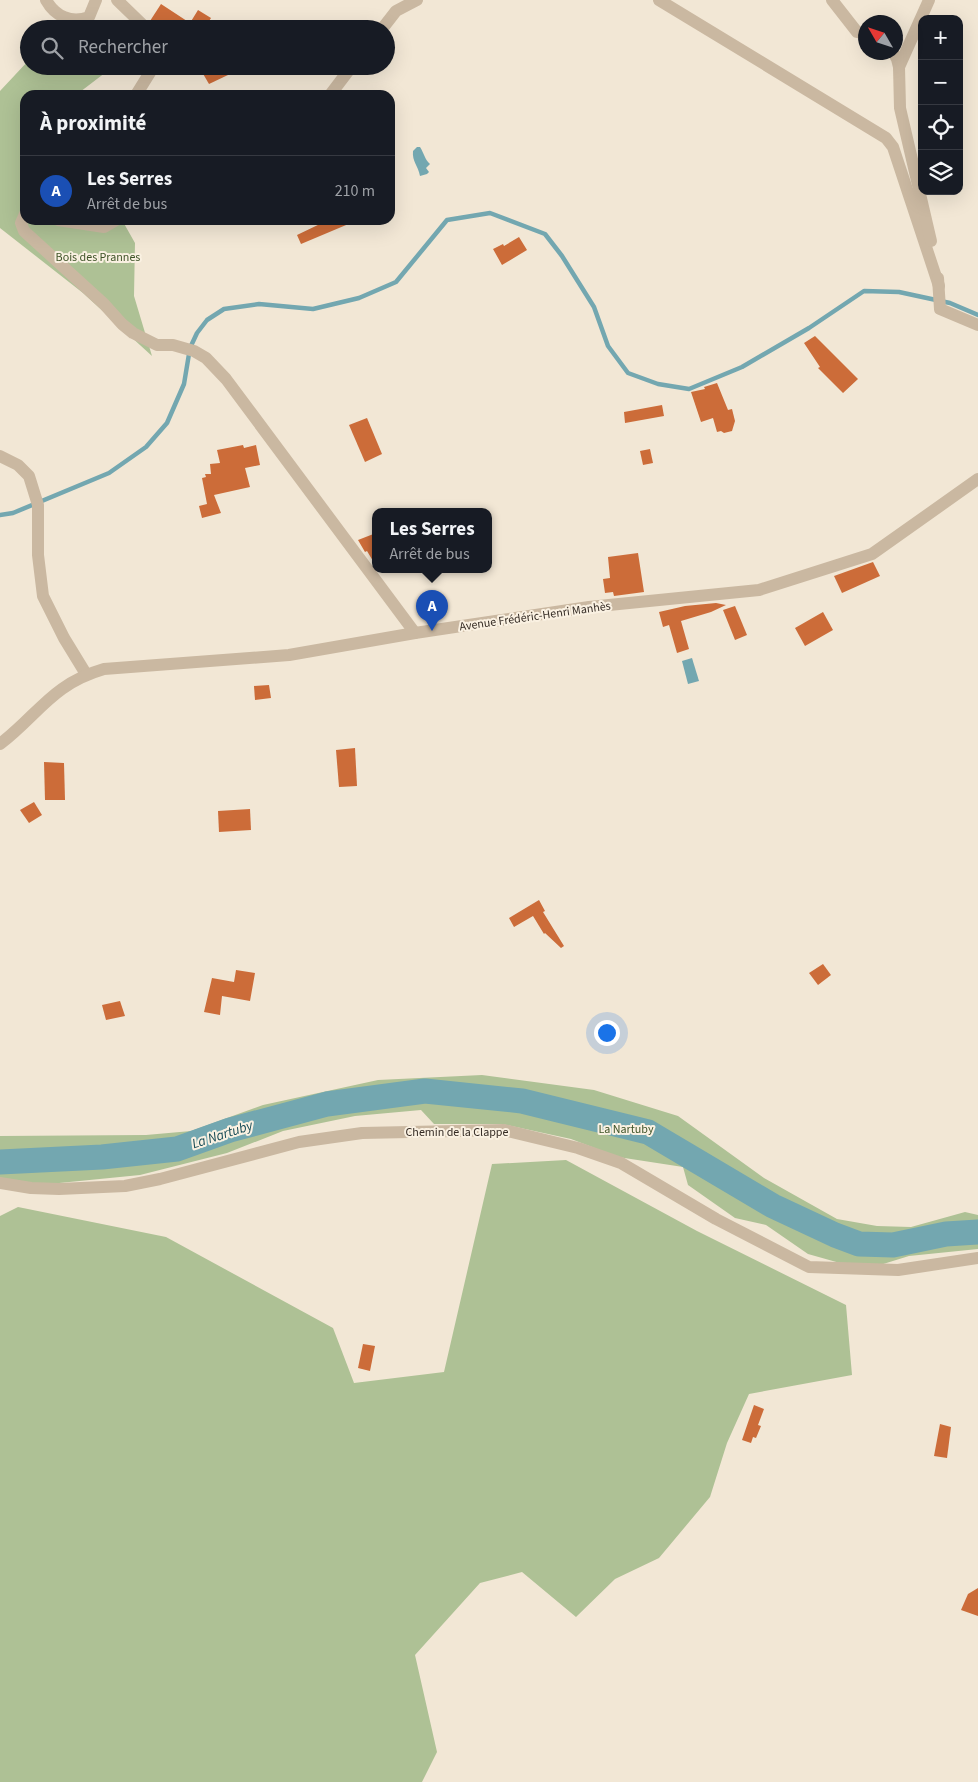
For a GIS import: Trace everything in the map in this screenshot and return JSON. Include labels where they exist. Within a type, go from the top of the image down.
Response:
[{"type":"street","points":[[46,0],[52,10],[65,18],[74,20]]},
{"type":"street","points":[[82,20],[89,17],[96,0]]},
{"type":"street","points":[[117,0],[138,20]]},
{"type":"street","points":[[389,20],[396,11],[417,0]]},
{"type":"street","points":[[659,0],[886,138],[893,147],[938,286]]},
{"type":"street","points":[[832,0],[858,32]]},
{"type":"street","points":[[899,67],[929,0]]},
{"type":"street","points":[[897,60],[900,108],[937,267],[940,309],[978,325]]},
{"type":"street","points":[[139,90],[148,75]]},
{"type":"street","points":[[334,90],[345,75]]},
{"type":"street","points":[[22,225],[24,231],[133,333],[157,345],[173,345],[194,351],[206,358],[226,380],[415,633]]},
{"type":"street","points":[[87,225],[104,228],[108,225]]},
{"type":"street","points":[[0,456],[18,465],[29,476],[38,503],[38,555],[43,596],[56,623],[86,674]]},
{"type":"street","name":"Avenue Frédéric-Henri Manhès","points":[[0,744],[64,687],[86,674],[104,670],[288,655],[415,633],[589,607],[759,590],[872,554],[978,479]]},
{"type":"street","name":"Chemin de la Clappe","points":[[0,1183],[31,1188],[59,1189],[126,1186],[160,1179],[299,1142],[335,1136],[362,1133],[504,1130],[578,1148],[621,1163],[716,1219],[809,1267],[898,1270],[978,1258]]},
{"type":"green space","name":"Bois des Prannes","points":[[20,70],[20,75],[102,75],[83,90],[20,90],[20,225],[125,225],[135,243],[134,296],[152,356],[83,293],[0,228],[0,91]]},
{"type":"green space","name":"La Nartuby","points":[[482,1075],[594,1090],[678,1116],[764,1178],[837,1219],[877,1226],[911,1227],[965,1212],[978,1215],[978,1249],[909,1256],[880,1265],[847,1265],[808,1254],[766,1225],[735,1218],[688,1185],[683,1167],[618,1157],[571,1139],[502,1124],[434,1124],[421,1110],[355,1116],[283,1131],[227,1153],[140,1175],[29,1186],[0,1182],[0,1136],[146,1135],[191,1131],[263,1105],[378,1080]]},
{"type":"green space","points":[[566,1160],[697,1231],[846,1305],[852,1375],[749,1394],[727,1443],[710,1497],[659,1558],[615,1579],[576,1617],[522,1572],[480,1583],[415,1655],[437,1752],[422,1782],[0,1782],[0,1216],[18,1207],[166,1237],[333,1328],[354,1383],[444,1372],[492,1164]]},
{"type":"water","points":[[420,147],[430,164],[426,168],[429,172],[420,176],[413,155],[413,151]]},
{"type":"water","points":[[692,658],[699,681],[688,684],[682,661]]},
{"type":"building","points":[[161,4],[185,20],[151,20]]},
{"type":"building","points":[[198,10],[211,18],[210,20],[192,20]]},
{"type":"building","points":[[204,75],[228,75],[209,84]]},
{"type":"building","points":[[318,225],[346,225],[301,244],[297,235]]},
{"type":"building","points":[[519,237],[527,250],[502,265],[493,249],[503,244],[504,246]]},
{"type":"building","points":[[815,336],[858,379],[843,393],[818,368],[820,367],[804,343]]},
{"type":"building","points":[[717,383],[728,410],[732,409],[735,421],[732,431],[724,433],[721,431],[717,432],[713,418],[701,422],[691,392],[705,389],[704,387]]},
{"type":"building","points":[[662,405],[664,416],[625,423],[624,412]]},
{"type":"building","points":[[367,418],[382,454],[365,462],[349,425]]},
{"type":"building","points":[[243,445],[244,448],[256,445],[260,465],[245,468],[250,487],[214,495],[221,513],[202,518],[199,506],[207,504],[202,478],[206,477],[205,474],[211,474],[210,464],[220,463],[217,450]]},
{"type":"building","points":[[650,449],[653,463],[643,465],[640,451]]},
{"type":"building","points":[[372,535],[372,559],[367,551],[365,552],[358,540]]},
{"type":"building","points":[[638,553],[644,592],[614,596],[613,592],[605,593],[603,579],[610,578],[608,557]]},
{"type":"building","points":[[873,562],[880,576],[842,593],[834,576]]},
{"type":"building","points":[[716,603],[726,605],[711,612],[681,621],[689,649],[677,653],[669,625],[663,627],[659,612],[685,606]]},
{"type":"building","points":[[735,606],[747,635],[735,640],[723,610]]},
{"type":"building","points":[[823,612],[833,630],[805,646],[795,628]]},
{"type":"building","points":[[269,685],[271,698],[255,700],[254,686]]},
{"type":"building","points":[[355,748],[357,786],[339,787],[336,750]]},
{"type":"building","points":[[44,762],[64,763],[65,800],[45,800]]},
{"type":"building","points":[[34,802],[42,815],[29,823],[20,810]]},
{"type":"building","points":[[250,809],[251,830],[219,832],[218,811]]},
{"type":"building","points":[[539,900],[545,911],[543,912],[564,946],[561,948],[544,934],[533,916],[514,927],[509,918]]},
{"type":"building","points":[[823,964],[831,975],[818,985],[809,973]]},
{"type":"building","points":[[236,970],[255,973],[250,1001],[222,996],[220,1015],[204,1012],[212,978],[234,982]]},
{"type":"building","points":[[120,1001],[125,1016],[106,1020],[102,1005]]},
{"type":"building","points":[[363,1344],[375,1346],[370,1371],[358,1368]]},
{"type":"building","points":[[754,1405],[764,1409],[758,1425],[761,1426],[756,1438],[753,1437],[751,1443],[742,1440]]},
{"type":"building","points":[[940,1424],[951,1427],[947,1458],[934,1456]]},
{"type":"building","points":[[978,1588],[978,1616],[961,1610],[968,1594]]},
{"type":"waterway","points":[[0,515],[13,513],[109,473],[146,447],[167,423],[184,384],[190,348],[197,333],[207,320],[224,309],[259,304],[313,309],[359,298],[396,282],[447,220],[490,213],[545,234],[562,256],[594,307],[608,346],[628,373],[658,384],[689,389],[742,367],[809,328],[864,291],[899,292],[950,303],[978,315]]},
{"type":"waterway","name":"La Nartuby","points":[[0,1162],[102,1157],[177,1149],[230,1130],[327,1104],[425,1091],[522,1101],[648,1132],[773,1206],[859,1244],[893,1245],[946,1234],[978,1232]]},
{"type":"place","name":"Les Serres","points":[[432,631]]}]
